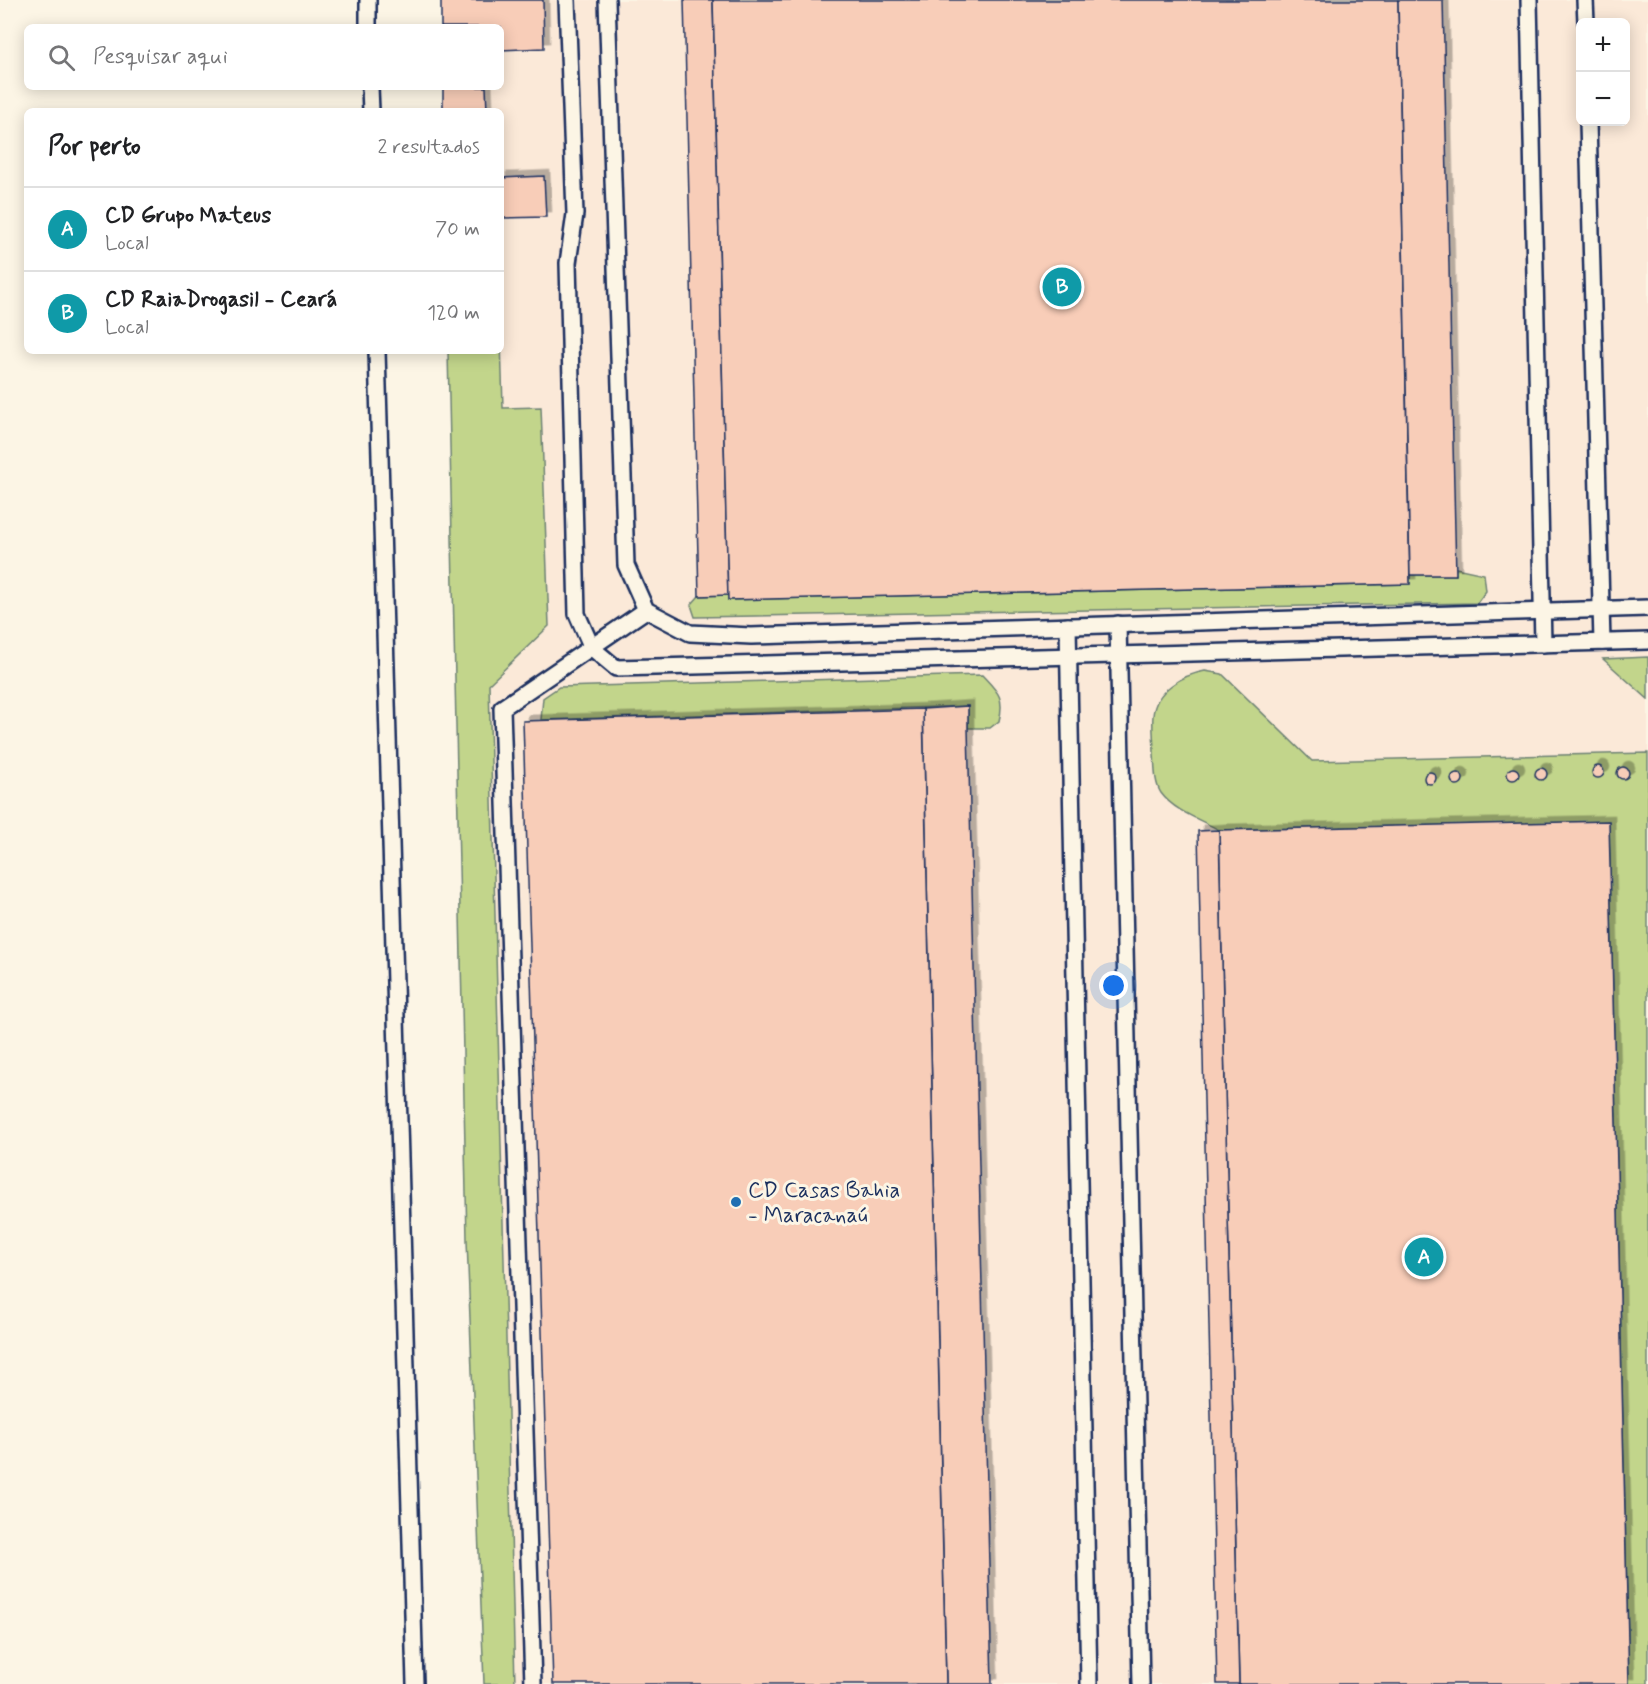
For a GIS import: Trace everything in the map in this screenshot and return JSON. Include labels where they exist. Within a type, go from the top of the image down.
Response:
[{"type":"lane","points":[[368,0],[368,24]]},
{"type":"lane","points":[[567,0],[575,214],[568,263],[577,614],[592,648],[616,669],[1648,642]]},
{"type":"lane","points":[[607,0],[626,565],[646,610],[690,633],[751,636],[1648,608]]},
{"type":"lane","points":[[1529,0],[1543,644]]},
{"type":"lane","points":[[1585,0],[1586,18]]},
{"type":"lane","points":[[370,90],[371,108]]},
{"type":"lane","points":[[1588,126],[1602,642]]},
{"type":"lane","points":[[377,354],[415,1684]]},
{"type":"lane","points":[[533,1684],[502,708],[646,610]]},
{"type":"lane","points":[[1118,624],[1141,1684]]},
{"type":"lane","points":[[1068,626],[1089,1684]]},
{"type":"shaded area","points":[[441,0],[1648,0],[1648,1684],[484,1684],[467,1240],[501,354],[504,354],[504,108],[443,108],[443,90],[504,90],[504,24],[441,24]]},
{"type":"green space","points":[[448,354],[501,354],[503,408],[541,407],[549,626],[489,684],[515,1684],[484,1684],[467,1240]]},
{"type":"green space","points":[[1456,568],[1484,574],[1486,591],[1477,603],[695,617],[691,605],[699,596],[728,595],[728,600],[1410,584],[1410,575],[1456,575]]},
{"type":"green space","points":[[1648,657],[1648,699],[1603,659]]},
{"type":"green space","points":[[1205,671],[1222,674],[1312,761],[1648,753],[1648,1684],[1629,1684],[1609,822],[1219,830],[1180,810],[1166,799],[1159,789],[1155,774],[1153,716],[1155,707],[1171,685],[1188,676]]},
{"type":"green space","points":[[982,675],[999,695],[1001,706],[999,721],[990,728],[968,728],[968,706],[541,720],[543,698],[559,687]]},
{"type":"building","points":[[441,0],[543,0],[544,48],[504,50],[504,24],[441,24]]},
{"type":"building","points":[[684,0],[713,0],[728,595],[699,596]]},
{"type":"building","points":[[713,0],[1398,0],[1410,584],[728,600]]},
{"type":"building","points":[[1398,0],[1443,0],[1456,575],[1410,575]]},
{"type":"building","points":[[443,90],[486,90],[487,108],[443,108]]},
{"type":"building","points":[[544,176],[546,217],[504,218],[504,178]]},
{"type":"building","points":[[968,706],[992,1684],[946,1684],[923,709]]},
{"type":"building","name":"CD Casas Bahia - Maracanaú","points":[[923,709],[946,1684],[553,1684],[523,721]]},
{"type":"building","points":[[1600,766],[1604,772],[1600,778],[1596,778],[1592,770]]},
{"type":"building","points":[[1625,767],[1628,768],[1628,778],[1621,779],[1618,778],[1617,771],[1618,768]]},
{"type":"building","points":[[1515,768],[1518,769],[1518,779],[1511,780],[1508,779],[1507,772],[1508,769]]},
{"type":"building","points":[[1543,768],[1547,774],[1543,780],[1539,780],[1535,772]]},
{"type":"building","points":[[1432,772],[1436,778],[1432,784],[1428,784],[1424,776]]},
{"type":"building","points":[[1459,773],[1463,779],[1459,785],[1455,785],[1451,777]]},
{"type":"building","points":[[1609,821],[1629,1684],[1239,1684],[1219,830]]},
{"type":"building","points":[[1219,830],[1239,1684],[1217,1684],[1198,831]]},
{"type":"place","name":"CD RaiaDrogasil - Ceará","points":[[1062,287]]},
{"type":"place","name":"CD Casas Bahia - Maracanaú","points":[[736,1202]]},
{"type":"place","name":"CD Grupo Mateus","points":[[1424,1257]]}]
